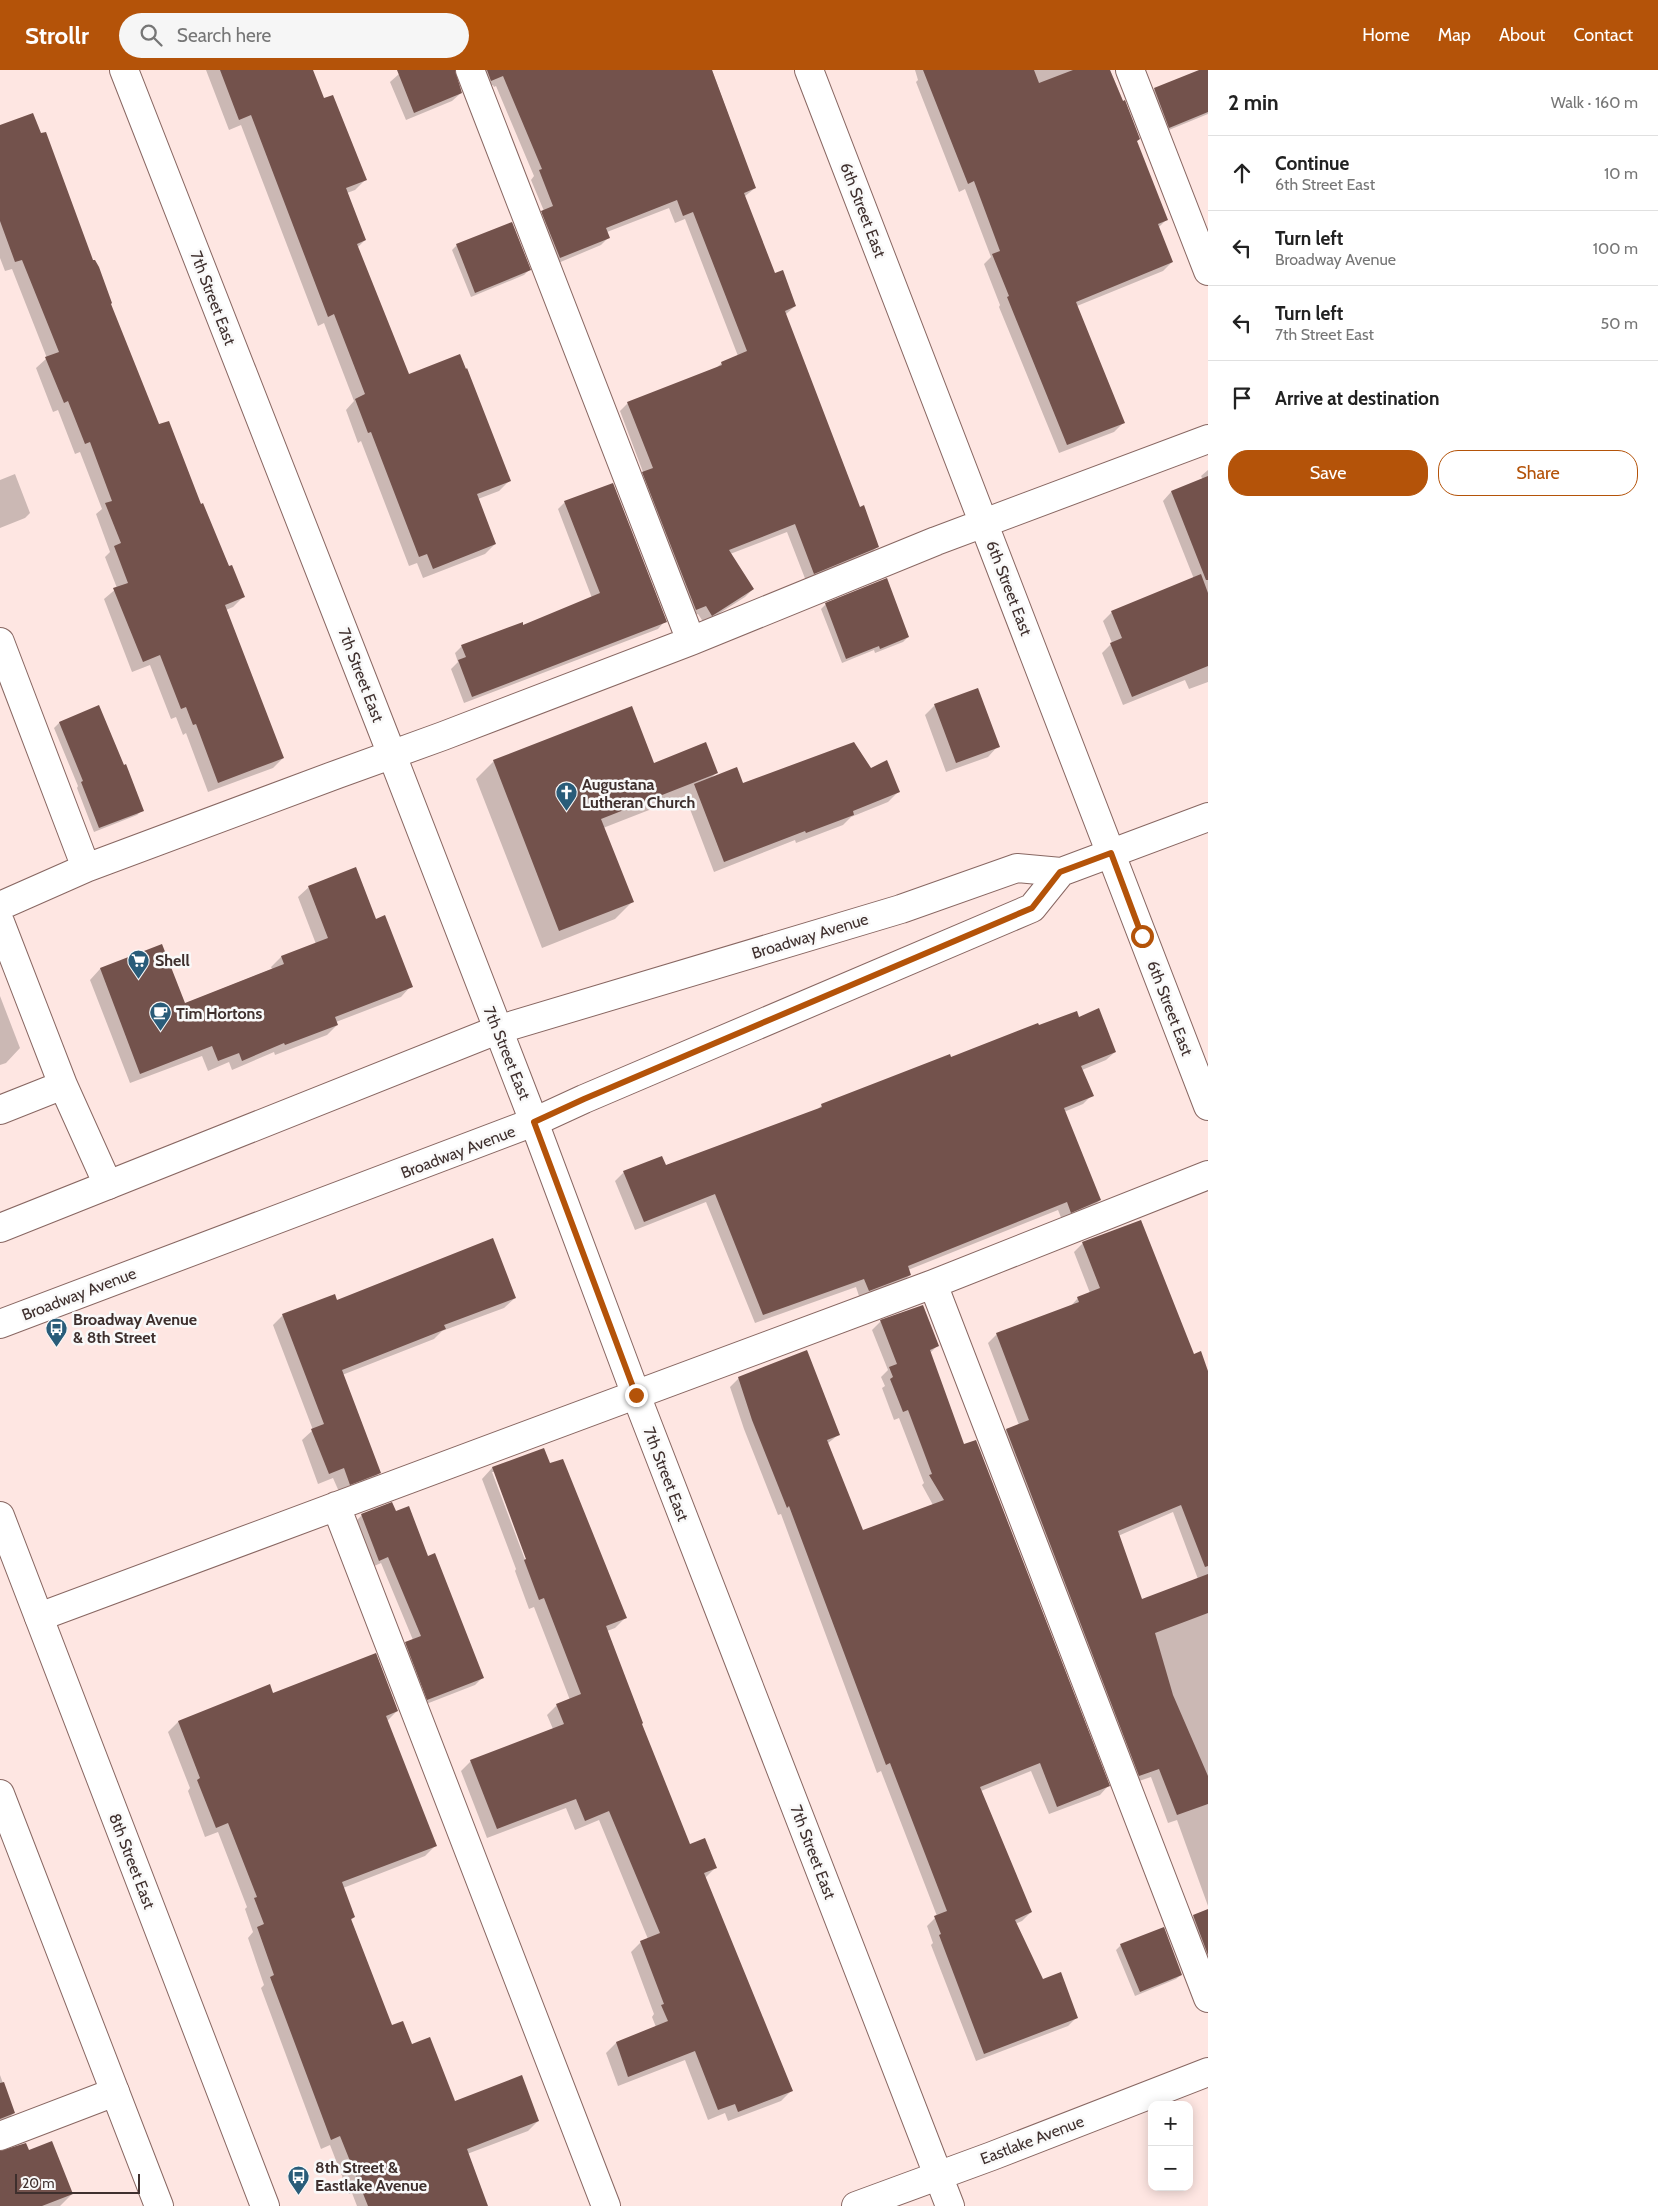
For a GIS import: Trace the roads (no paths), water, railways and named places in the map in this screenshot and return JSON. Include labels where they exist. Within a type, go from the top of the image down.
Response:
[{"type":"street","name":"7th Street East","points":[[124,70],[534,1122],[636,1395],[950,2206]]},
{"type":"street","points":[[470,70],[691,641]]},
{"type":"street","name":"6th Street East","points":[[809,70],[1208,1106]]},
{"type":"street","points":[[1130,70],[1208,271]]},
{"type":"street","points":[[0,906],[86,868],[392,755],[691,641],[984,523],[1208,439]]},
{"type":"street","points":[[0,642],[86,868]]},
{"type":"street","name":"Broadway Avenue","points":[[0,1228],[497,1030],[901,908],[1017,868],[1060,872],[1208,816]]},
{"type":"street","name":"Broadway Avenue","points":[[0,1324],[534,1122],[1032,908],[1060,872]]},
{"type":"street","points":[[0,922],[63,1085],[108,1185]]},
{"type":"street","points":[[0,1110],[63,1085]]},
{"type":"street","points":[[39,1618],[933,1284],[1208,1175]]},
{"type":"street","points":[[933,1284],[1208,1998]]},
{"type":"street","points":[[336,1506],[606,2206]]},
{"type":"street","name":"8th Street East","points":[[0,1516],[265,2206]]},
{"type":"street","points":[[0,1794],[159,2206]]},
{"type":"street","name":"Eastlake Avenue","points":[[856,2206],[938,2174],[992,2156],[1208,2072]]},
{"type":"street","points":[[0,2136],[115,2092]]},
{"type":"place","name":"Augustana Lutheran Church","points":[[566,812]]},
{"type":"place","name":"Shell","points":[[139,979]]},
{"type":"place","name":"Tim Hortons","points":[[160,1032]]},
{"type":"place","name":"Broadway Avenue & 8th Street","points":[[57,1347]]},
{"type":"place","name":"8th Street & Eastlake Avenue","points":[[299,2195]]}]
